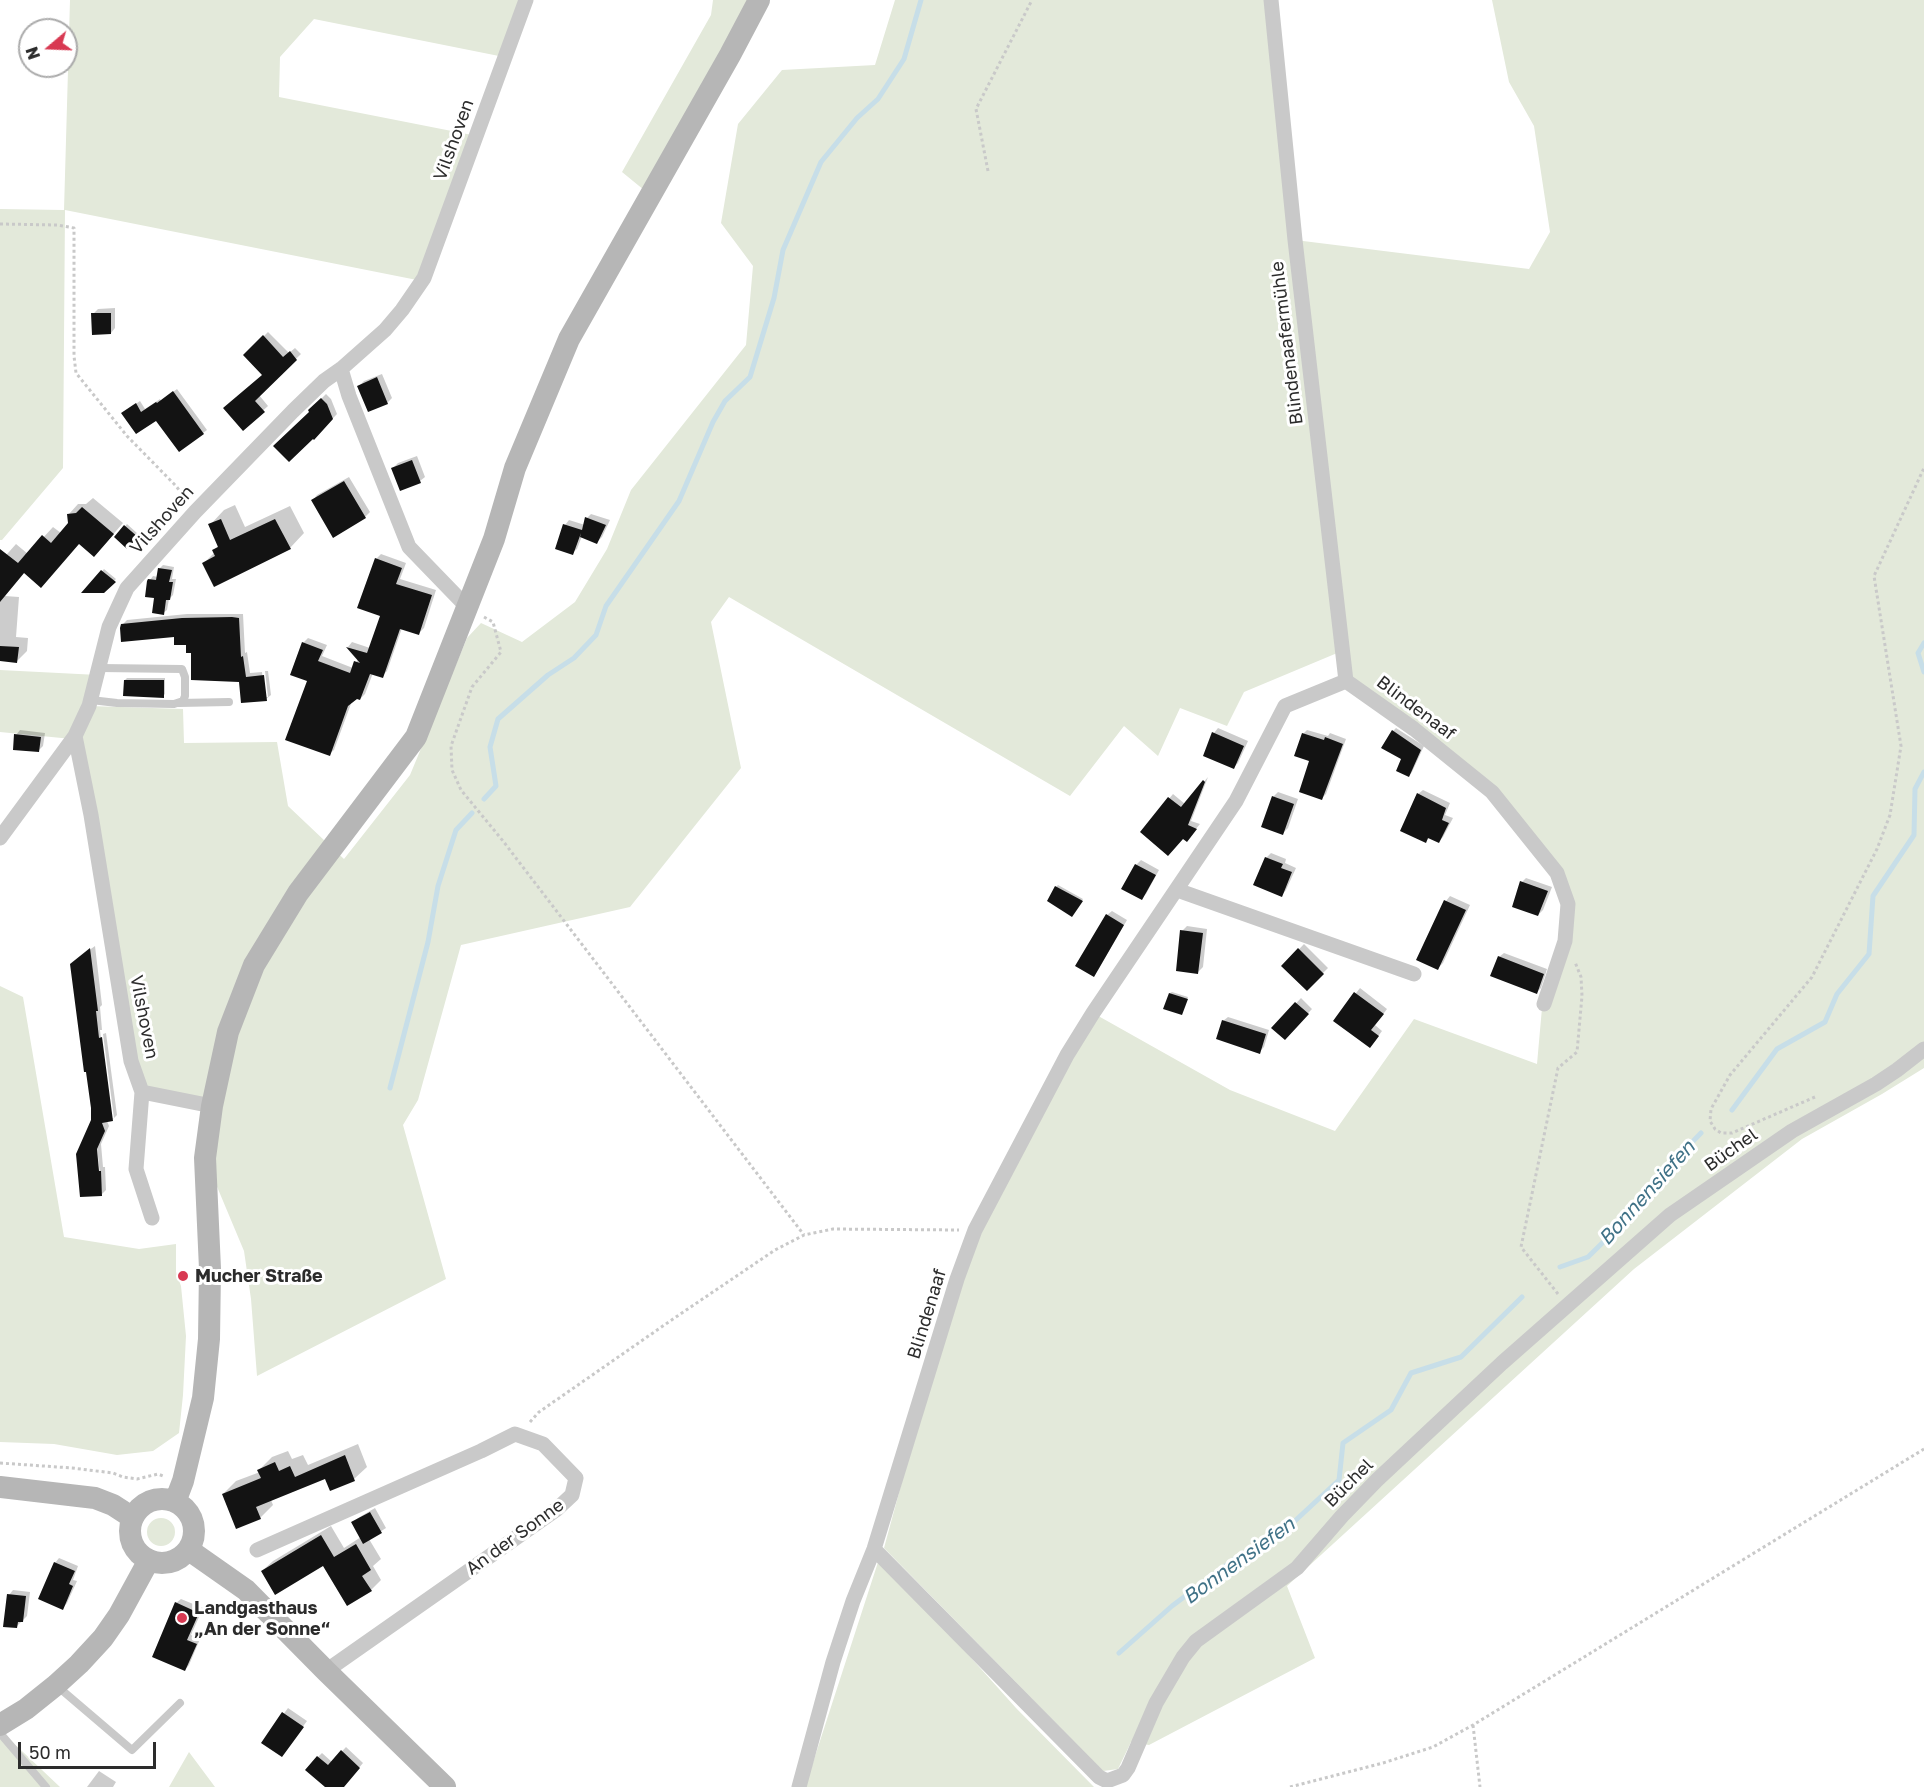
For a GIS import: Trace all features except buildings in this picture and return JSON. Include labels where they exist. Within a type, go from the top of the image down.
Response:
[{"type":"main road","points":[[175,1502],[183,1480],[203,1398],[209,1339],[210,1269],[205,1158],[212,1106],[228,1032],[254,965],[298,893],[354,823],[416,737],[494,538],[515,468],[569,339],[759,0]]},
{"type":"main road","points":[[0,1487],[95,1498],[113,1505],[133,1518]]},
{"type":"main road","points":[[160,1500],[175,1502],[184,1508],[194,1528],[189,1550],[181,1558],[171,1562],[160,1563],[149,1560],[138,1553],[132,1541],[130,1528],[133,1518],[146,1504],[160,1500]]},
{"type":"main road","points":[[189,1550],[246,1590],[445,1787]]},
{"type":"main road","points":[[0,1725],[56,1685],[103,1638],[119,1615],[149,1560]]},
{"type":"street","name":"Vilshoven","points":[[0,838],[75,736],[91,700],[109,627],[127,588],[195,512],[324,381],[384,330],[402,310],[424,278],[526,0]]},
{"type":"street","name":"Blindenaafermühle","points":[[1271,0],[1295,240],[1346,681]]},
{"type":"street","points":[[340,369],[409,547],[468,608]]},
{"type":"street","name":"Blindenaaf","points":[[799,1787],[833,1662],[853,1601],[874,1549],[957,1279],[975,1230],[1067,1055],[1236,801],[1285,706],[1346,681],[1414,729],[1492,792],[1557,873],[1568,904],[1565,941],[1544,1004]]},
{"type":"street","name":"Vilshoven","points":[[75,736],[131,1061],[142,1092],[136,1169],[152,1218]]},
{"type":"street","points":[[1177,890],[1414,974]]},
{"type":"street","name":"Büchel","points":[[874,1549],[1099,1777],[1107,1781],[1122,1775],[1128,1768],[1156,1703],[1196,1641],[1297,1568],[1377,1480],[1566,1305],[1670,1215],[1792,1131],[1876,1084],[1924,1049]]},
{"type":"street","points":[[142,1092],[212,1106]]},
{"type":"street","points":[[257,1550],[515,1434],[525,1437]]},
{"type":"street","name":"An der Sonne","points":[[326,1671],[557,1509],[572,1495],[576,1478],[543,1444],[525,1437]]},
{"type":"lane","points":[[100,668],[182,669],[185,677],[185,696],[183,701],[178,703]]},
{"type":"lane","points":[[91,700],[117,703],[229,702]]},
{"type":"lane","points":[[56,1685],[132,1750],[180,1702]]},
{"type":"lane","points":[[0,1733],[46,1787]]},
{"type":"path","points":[[988,171],[976,109],[1032,0]]},
{"type":"path","points":[[0,224],[57,225],[74,228],[76,373],[127,436],[176,486],[195,512]]},
{"type":"path","points":[[1823,1094],[1732,1133],[1721,1133],[1710,1121],[1711,1109],[1730,1076],[1812,977],[1877,849],[1890,815],[1901,746],[1874,576],[1924,468]]},
{"type":"path","points":[[468,608],[493,622],[501,652],[472,687],[451,746],[452,770],[461,790],[503,841],[804,1235]]},
{"type":"path","points":[[1565,941],[1581,977],[1582,996],[1577,1052],[1558,1068],[1521,1247],[1566,1305]]},
{"type":"path","points":[[525,1437],[532,1418],[539,1412],[775,1250],[804,1235],[833,1229],[975,1230]]},
{"type":"path","points":[[1290,1787],[1383,1763],[1433,1747],[1473,1725],[1924,1449]]},
{"type":"path","points":[[0,1463],[82,1469],[137,1479],[158,1474],[183,1480]]},
{"type":"path","points":[[1473,1725],[1480,1787]]},
{"type":"green space","points":[[70,0],[519,0],[499,56],[314,19],[280,57],[279,97],[472,135],[417,280],[65,210],[63,468],[0,540],[0,209],[64,210],[68,78],[78,78],[78,18],[69,18]]},
{"type":"green space","points":[[713,0],[751,0],[644,190],[622,172],[711,15]]},
{"type":"green space","points":[[895,0],[1271,0],[1295,240],[1529,269],[1550,232],[1534,126],[1509,82],[1492,0],[1924,0],[1924,1068],[1802,1139],[1634,1269],[1287,1586],[1315,1658],[1149,1745],[1131,1742],[1118,1769],[1103,1771],[884,1548],[957,1279],[1093,1013],[1230,1090],[1335,1131],[1414,1019],[1537,1064],[1542,1008],[1565,941],[1557,873],[1492,792],[1346,681],[1342,651],[1244,692],[1227,726],[1180,708],[1158,756],[1124,726],[1070,796],[729,597],[711,622],[741,768],[630,907],[461,945],[418,1100],[403,1125],[446,1279],[257,1376],[251,1299],[244,1251],[205,1158],[212,1106],[142,1092],[75,736],[89,706],[183,709],[184,743],[277,742],[288,806],[344,859],[410,775],[467,638],[481,623],[522,642],[575,602],[607,549],[631,490],[746,345],[753,266],[721,223],[738,124],[782,70],[875,65]]},
{"type":"green space","points":[[0,670],[98,675],[72,739],[0,732]]},
{"type":"green space","points":[[0,986],[23,997],[64,1237],[139,1249],[176,1244],[176,1272],[181,1286],[186,1336],[179,1433],[153,1451],[117,1455],[54,1444],[0,1442]]},
{"type":"green space","points":[[161,1518],[171,1522],[175,1532],[171,1542],[161,1546],[151,1542],[147,1532],[151,1522]]},
{"type":"green space","points":[[880,1556],[1016,1708],[1094,1787],[805,1787]]},
{"type":"green space","points":[[0,1727],[5,1735],[60,1787],[0,1787]]},
{"type":"green space","points":[[189,1752],[215,1787],[169,1787]]},
{"type":"waterway","points":[[484,799],[496,786],[490,747],[498,719],[548,675],[574,658],[596,635],[606,606],[679,501],[713,422],[725,401],[750,377],[774,298],[783,250],[821,162],[857,118],[878,99],[904,59],[921,0]]},
{"type":"waterway","name":"Bonnensiefen","points":[[1924,643],[1918,653],[1924,672]]},
{"type":"waterway","name":"Bonnensiefen","points":[[1732,1110],[1777,1049],[1825,1022],[1837,994],[1869,954],[1873,896],[1914,835],[1915,789],[1924,772]]},
{"type":"waterway","points":[[390,1088],[428,942],[438,886],[456,830],[472,813]]},
{"type":"waterway","name":"Bonnensiefen","points":[[1560,1267],[1588,1257],[1643,1203],[1666,1169],[1701,1133]]},
{"type":"waterway","name":"Bonnensiefen","points":[[1119,1653],[1172,1606],[1236,1558],[1283,1532],[1339,1480],[1343,1443],[1391,1410],[1411,1373],[1461,1357],[1522,1297]]},
{"type":"place","name":"Mucher Straße","points":[[183,1276]]},
{"type":"place","name":"Landgasthaus „An der Sonne“","points":[[182,1618]]}]
